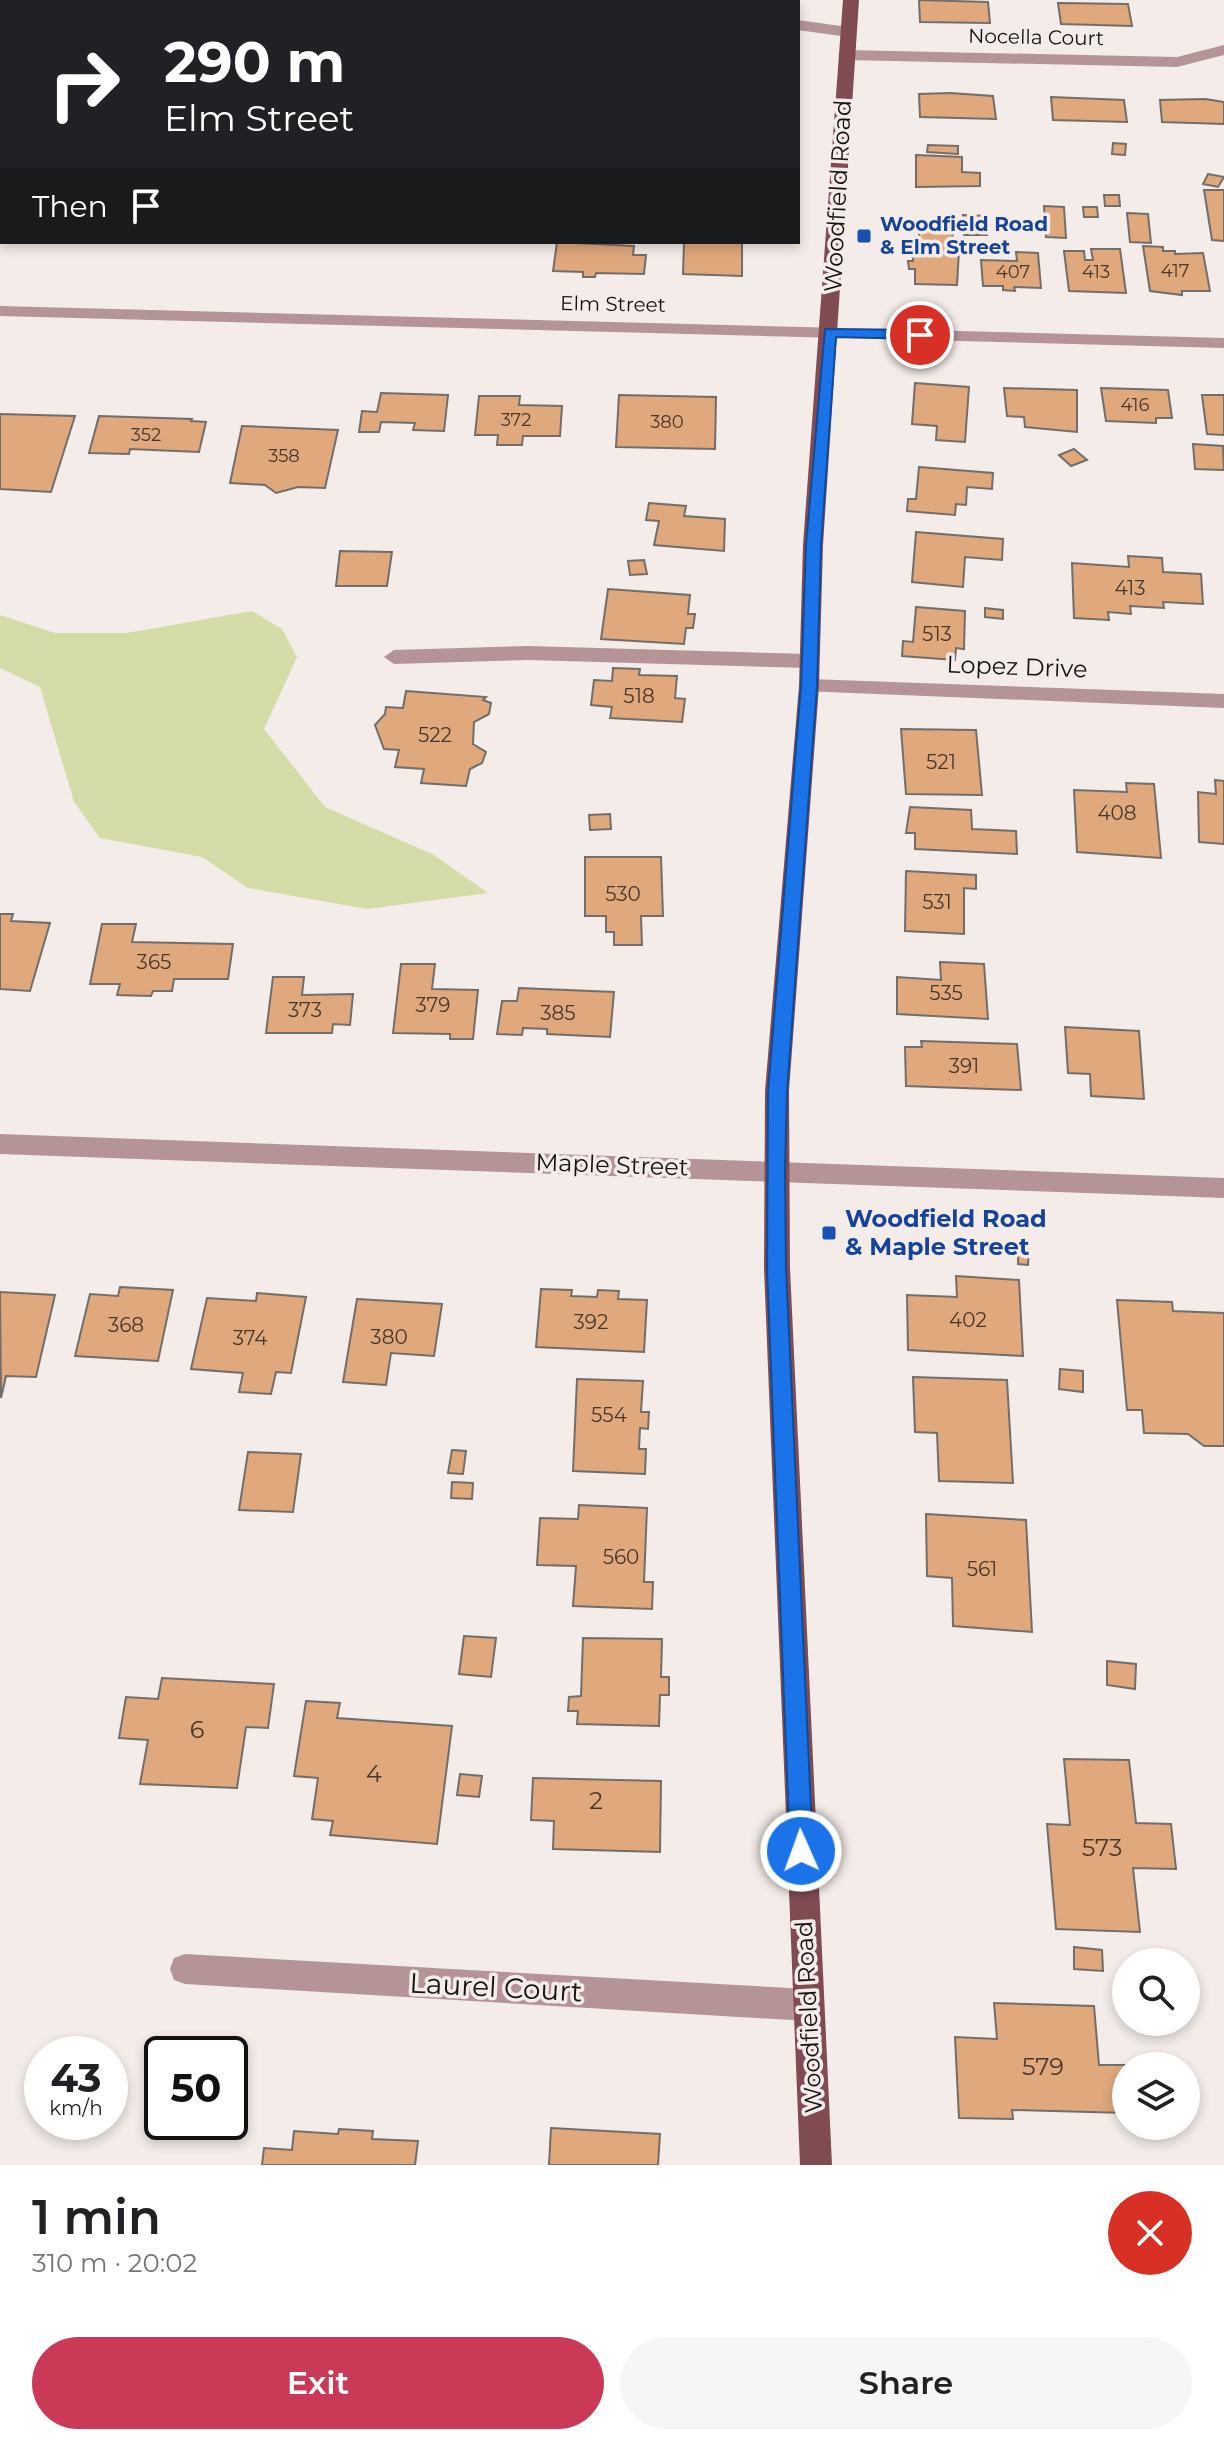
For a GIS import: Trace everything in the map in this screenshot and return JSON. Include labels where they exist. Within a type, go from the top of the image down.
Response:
[{"type":"main road","name":"Woodfield Road","points":[[816,2165],[778,1299],[777,1091],[809,673],[813,545],[851,0]]},
{"type":"street","name":"Nocella Court","points":[[800,26],[847,44],[1177,62],[1224,50]]},
{"type":"street","name":"Elm Street","points":[[0,311],[1224,343]]},
{"type":"street","name":"Lopez Drive","points":[[394,657],[528,653],[1224,701]]},
{"type":"street","name":"Maple Street","points":[[0,1144],[1224,1188]]},
{"type":"street","name":"Laurel Court","points":[[185,1969],[808,2005]]},
{"type":"green space","points":[[252,611],[282,629],[297,657],[264,729],[325,807],[434,855],[488,893],[367,909],[248,888],[202,857],[100,838],[74,802],[40,687],[0,668],[0,615],[55,633],[127,633]]},
{"type":"building","points":[[919,0],[988,2],[990,23],[920,22]]},
{"type":"building","points":[[1058,3],[1128,4],[1132,26],[1061,24]]},
{"type":"building","points":[[919,94],[993,96],[996,119],[920,117]]},
{"type":"building","points":[[1051,97],[1124,100],[1127,122],[1053,120]]},
{"type":"building","points":[[1205,99],[1224,102],[1224,124],[1162,122],[1160,100]]},
{"type":"building","points":[[1113,143],[1126,144],[1125,155],[1112,154]]},
{"type":"building","points":[[928,145],[958,146],[958,154],[927,152]]},
{"type":"building","points":[[916,155],[962,157],[962,172],[980,173],[980,186],[916,187]]},
{"type":"building","points":[[1208,174],[1224,177],[1218,187],[1203,184]]},
{"type":"building","points":[[1204,190],[1224,190],[1224,241],[1212,240]]},
{"type":"building","points":[[1104,195],[1119,195],[1120,206],[1105,206]]},
{"type":"building","points":[[1044,206],[1064,207],[1066,238],[1046,237]]},
{"type":"building","points":[[1083,207],[1097,207],[1098,217],[1084,217]]},
{"type":"building","points":[[1127,213],[1148,214],[1151,243],[1130,242]]},
{"type":"building","points":[[963,215],[986,216],[987,235],[964,235]]},
{"type":"building","points":[[919,229],[952,230],[954,251],[959,251],[957,285],[915,284],[915,269],[909,269],[908,261],[913,261],[912,249],[919,249]]},
{"type":"building","points":[[557,244],[634,246],[633,255],[646,255],[644,274],[596,273],[595,277],[583,277],[583,272],[553,271]]},
{"type":"building","points":[[684,244],[742,244],[742,276],[683,274]]},
{"type":"building","points":[[1143,246],[1163,247],[1163,251],[1175,251],[1175,254],[1203,253],[1210,291],[1182,291],[1182,295],[1150,291]]},
{"type":"building","points":[[1091,249],[1120,249],[1126,293],[1069,291],[1064,251],[1084,251],[1085,260],[1093,260]]},
{"type":"building","points":[[1016,252],[1038,253],[1041,288],[1014,287],[1015,291],[1003,290],[1003,286],[983,286],[981,260],[1017,261]]},
{"type":"building","points":[[915,383],[969,387],[965,442],[936,440],[937,426],[912,424]]},
{"type":"building","points":[[1004,388],[1077,390],[1077,432],[1025,427],[1024,417],[1007,416]]},
{"type":"building","points":[[1101,388],[1168,390],[1172,418],[1156,418],[1156,423],[1106,421]]},
{"type":"building","points":[[381,393],[448,395],[444,431],[413,430],[415,423],[381,422],[379,432],[359,432],[362,411],[377,412]]},
{"type":"building","points":[[619,395],[716,397],[715,449],[616,447]]},
{"type":"building","points":[[1202,395],[1224,395],[1224,435],[1207,434]]},
{"type":"building","points":[[479,396],[520,396],[519,405],[562,406],[560,436],[523,436],[522,445],[497,445],[498,435],[475,435]]},
{"type":"building","points":[[0,414],[75,416],[51,492],[0,489]]},
{"type":"building","points":[[99,416],[206,422],[199,452],[130,449],[129,454],[89,453]]},
{"type":"building","points":[[242,426],[338,430],[325,488],[298,487],[276,493],[265,485],[230,483]]},
{"type":"building","points":[[1193,444],[1223,446],[1224,470],[1195,469]]},
{"type":"building","points":[[1074,449],[1087,460],[1071,466],[1059,455]]},
{"type":"building","points":[[919,467],[993,473],[992,489],[967,487],[966,505],[956,504],[955,515],[907,511],[908,499],[916,499]]},
{"type":"building","points":[[649,503],[686,506],[684,516],[725,519],[724,551],[654,545],[659,521],[646,520]]},
{"type":"building","points":[[916,532],[1003,539],[1002,560],[965,557],[963,587],[912,582]]},
{"type":"building","points":[[340,551],[392,552],[387,586],[336,586]]},
{"type":"building","points":[[1128,556],[1162,558],[1163,572],[1201,574],[1203,604],[1163,602],[1164,608],[1130,606],[1131,614],[1108,612],[1109,620],[1074,618],[1072,563],[1129,567]]},
{"type":"building","points":[[644,560],[647,574],[630,575],[628,561]]},
{"type":"building","points":[[608,589],[690,595],[688,614],[695,614],[693,628],[686,628],[684,644],[601,639]]},
{"type":"building","points":[[916,607],[965,611],[964,649],[956,648],[955,660],[902,656],[903,641],[913,642]]},
{"type":"building","points":[[985,608],[1003,610],[1003,619],[985,617]]},
{"type":"building","points":[[613,668],[640,669],[639,675],[677,676],[675,698],[685,699],[682,722],[610,718],[612,707],[591,705],[594,680],[612,681]]},
{"type":"building","points":[[406,691],[486,697],[483,700],[491,703],[489,714],[474,722],[473,744],[486,752],[482,763],[470,769],[466,786],[421,783],[424,769],[395,767],[399,750],[384,749],[375,725],[385,714],[386,707],[403,708]]},
{"type":"building","points":[[901,729],[976,730],[982,795],[906,794]]},
{"type":"building","points":[[1215,780],[1224,781],[1224,844],[1199,842],[1198,792],[1216,794]]},
{"type":"building","points":[[1126,783],[1154,784],[1161,858],[1077,852],[1074,790],[1127,792]]},
{"type":"building","points":[[910,807],[971,810],[972,829],[1016,831],[1017,854],[915,849],[915,833],[906,833]]},
{"type":"building","points":[[610,814],[611,829],[590,830],[589,815]]},
{"type":"building","points":[[585,857],[661,857],[663,916],[641,916],[642,945],[614,945],[614,932],[606,932],[606,916],[585,916]]},
{"type":"building","points":[[906,871],[976,875],[976,889],[964,888],[964,934],[905,931]]},
{"type":"building","points":[[0,914],[13,914],[11,921],[50,923],[30,991],[0,989]]},
{"type":"building","points":[[102,924],[136,924],[132,942],[233,944],[228,979],[174,979],[172,991],[153,991],[151,996],[117,995],[120,984],[90,984]]},
{"type":"building","points":[[940,962],[984,964],[988,1019],[897,1014],[897,977],[941,980]]},
{"type":"building","points":[[401,964],[435,964],[432,989],[478,990],[473,1039],[450,1039],[450,1034],[393,1033]]},
{"type":"building","points":[[273,977],[304,977],[302,995],[353,994],[350,1025],[333,1024],[332,1033],[266,1033]]},
{"type":"building","points":[[519,988],[614,992],[610,1037],[547,1034],[547,1029],[523,1028],[522,1035],[497,1034],[502,1001],[517,1001]]},
{"type":"building","points":[[1065,1027],[1139,1031],[1144,1099],[1091,1096],[1090,1074],[1068,1073]]},
{"type":"building","points":[[921,1041],[1017,1044],[1021,1090],[906,1086],[905,1047],[922,1047]]},
{"type":"building","points":[[1018,1247],[1029,1248],[1028,1265],[1018,1264]]},
{"type":"building","points":[[956,1276],[1019,1280],[1023,1356],[908,1350],[907,1295],[957,1297]]},
{"type":"building","points":[[120,1287],[173,1290],[158,1361],[75,1356],[90,1294],[118,1296]]},
{"type":"building","points":[[541,1289],[572,1290],[571,1296],[597,1297],[598,1290],[619,1291],[618,1299],[647,1300],[644,1352],[536,1347]]},
{"type":"building","points":[[0,1292],[55,1295],[36,1377],[6,1376],[1,1398]]},
{"type":"building","points":[[257,1293],[306,1297],[291,1373],[276,1372],[271,1394],[239,1392],[243,1373],[191,1369],[207,1298],[256,1301]]},
{"type":"building","points":[[357,1299],[442,1304],[434,1356],[391,1353],[386,1385],[343,1382]]},
{"type":"building","points":[[1117,1300],[1172,1302],[1173,1311],[1224,1313],[1224,1446],[1204,1446],[1188,1434],[1144,1433],[1142,1410],[1127,1410]]},
{"type":"building","points":[[1060,1369],[1083,1371],[1083,1392],[1059,1389]]},
{"type":"building","points":[[913,1377],[1007,1380],[1013,1483],[939,1481],[937,1433],[915,1432]]},
{"type":"building","points":[[577,1379],[643,1381],[641,1412],[649,1412],[648,1429],[640,1428],[639,1449],[646,1449],[645,1474],[573,1471]]},
{"type":"building","points":[[452,1450],[466,1451],[463,1474],[448,1473]]},
{"type":"building","points":[[248,1452],[301,1454],[293,1512],[239,1510]]},
{"type":"building","points":[[452,1482],[473,1483],[472,1499],[451,1498]]},
{"type":"building","points":[[579,1505],[647,1508],[644,1582],[653,1582],[652,1609],[573,1606],[576,1566],[537,1565],[540,1518],[578,1519]]},
{"type":"building","points":[[926,1514],[1026,1520],[1032,1632],[953,1626],[952,1578],[927,1576]]},
{"type":"building","points":[[464,1636],[496,1638],[491,1677],[459,1674]]},
{"type":"building","points":[[583,1638],[662,1639],[661,1677],[669,1677],[669,1695],[660,1695],[659,1726],[577,1724],[578,1711],[568,1711],[569,1697],[581,1696]]},
{"type":"building","points":[[1107,1661],[1136,1664],[1135,1689],[1107,1685]]},
{"type":"building","points":[[162,1678],[274,1684],[268,1728],[246,1727],[237,1788],[140,1784],[148,1740],[119,1738],[126,1697],[158,1699]]},
{"type":"building","points":[[306,1701],[340,1703],[337,1718],[452,1726],[437,1844],[330,1835],[333,1821],[312,1819],[318,1778],[294,1776]]},
{"type":"building","points":[[1064,1759],[1129,1760],[1136,1823],[1171,1824],[1176,1869],[1133,1868],[1140,1932],[1056,1929],[1047,1824],[1070,1825]]},
{"type":"building","points":[[460,1774],[482,1776],[479,1797],[457,1795]]},
{"type":"building","points":[[533,1778],[661,1781],[660,1852],[553,1849],[554,1821],[531,1820]]},
{"type":"building","points":[[1074,1947],[1102,1950],[1103,1971],[1074,1969]]},
{"type":"building","points":[[994,2003],[1094,2006],[1099,2065],[1112,2065],[1112,2113],[1012,2110],[1013,2119],[959,2118],[955,2037],[997,2039]]},
{"type":"building","points":[[551,2128],[660,2134],[658,2165],[549,2165]]},
{"type":"building","points":[[339,2129],[373,2131],[372,2139],[418,2141],[415,2165],[262,2165],[264,2148],[292,2150],[294,2131],[338,2134]]},
{"type":"place","name":"Woodfield Road & Elm Street","points":[[864,236]]},
{"type":"place","name":"Woodfield Road & Maple Street","points":[[829,1233]]},
{"type":"route","points":[[801,1851],[777,1268],[777,1091],[809,686],[813,545],[827,363],[830,332],[920,335]]}]
